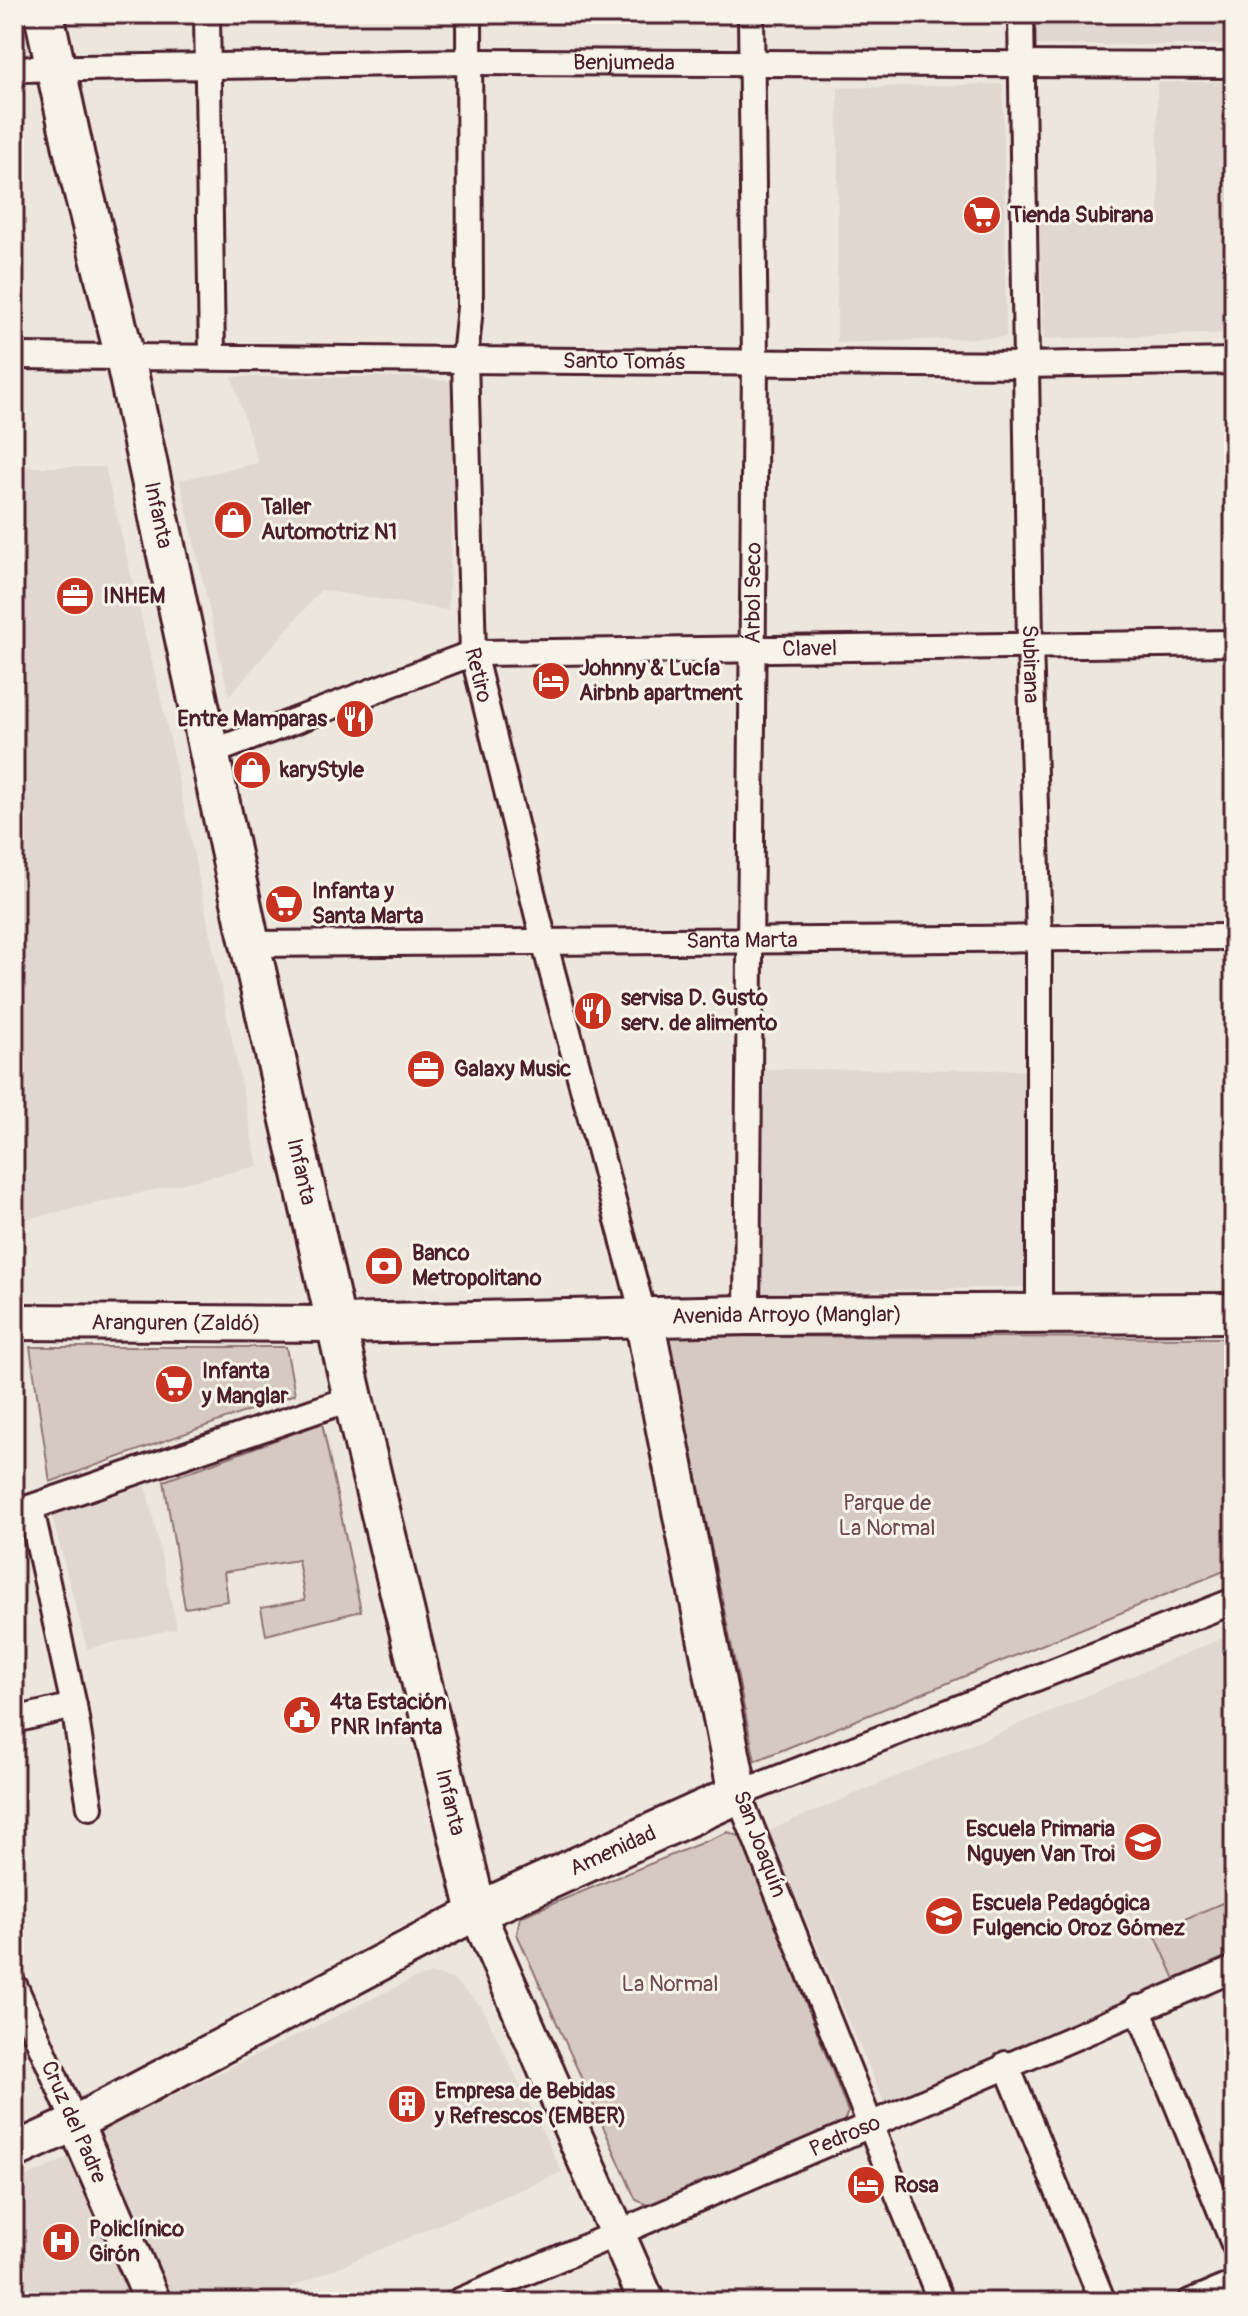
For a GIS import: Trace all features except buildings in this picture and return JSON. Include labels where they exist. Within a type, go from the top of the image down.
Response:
[{"type":"main road","name":"Infanta","points":[[44,14],[125,358],[250,944],[339,1324],[353,1398],[477,1912],[647,2302]]},
{"type":"main road","name":"Avenida Arroyo (Manglar)","points":[[339,1324],[747,1315],[1234,1313]]},
{"type":"main road","name":"San Joaquín","points":[[644,1318],[738,1794]]},
{"type":"main road","name":"Aranguren (Zaldó)","points":[[14,1322],[339,1324]]},
{"type":"main road","name":"Amenidad","points":[[14,2151],[75,2123],[477,1912],[738,1794]]},
{"type":"main road","name":"Cruz del Padre","points":[[75,2123],[153,2302]]},
{"type":"street","points":[[207,14],[212,356]]},
{"type":"street","name":"Retiro","points":[[469,14],[470,307],[465,359],[473,653],[544,941],[644,1318]]},
{"type":"street","name":"Árbol Seco","points":[[747,1315],[755,362],[751,14]]},
{"type":"street","name":"Subirana","points":[[1021,14],[1030,645],[1039,938],[1039,1312]]},
{"type":"street","name":"Benjumeda","points":[[14,69],[469,62],[1234,65]]},
{"type":"street","name":"Santo Tomás","points":[[14,356],[1025,365],[1234,361]]},
{"type":"street","name":"Clavel","points":[[210,753],[473,653],[1234,643]]},
{"type":"street","name":"Santa Marta","points":[[250,944],[1234,937]]},
{"type":"street","points":[[90,1807],[74,1706],[23,1511],[353,1398]]},
{"type":"street","name":"Amenidad","points":[[738,1794],[1234,1601]]},
{"type":"street","points":[[14,1720],[74,1706]]},
{"type":"street","name":"San Joaquín","points":[[738,1794],[941,2302]]},
{"type":"street","name":"Pedroso","points":[[457,2302],[870,2122],[1234,1969]]},
{"type":"street","name":"Cruz del Padre","points":[[15,1987],[75,2123]]},
{"type":"street","points":[[1138,2008],[1234,2244]]},
{"type":"street","points":[[1006,2064],[1103,2302]]},
{"type":"street","points":[[1190,2302],[1234,2284]]},
{"type":"shaded area","points":[[1035,14],[1234,14],[1234,45],[1035,45]]},
{"type":"shaded area","points":[[1157,82],[1234,82],[1234,333],[1044,339],[1039,216],[1159,213]]},
{"type":"shaded area","points":[[1003,84],[1006,337],[837,343],[838,88]]},
{"type":"shaded area","points":[[232,377],[416,377],[458,383],[448,610],[321,590],[229,696],[180,480],[258,463]]},
{"type":"shaded area","points":[[14,467],[105,467],[167,725],[258,1166],[14,1222]]},
{"type":"shaded area","points":[[765,1069],[1031,1070],[1025,1287],[760,1293]]},
{"type":"shaded area","points":[[146,1486],[177,1628],[87,1649],[52,1516]]},
{"type":"shaded area","points":[[1234,1633],[1234,1953],[884,2102],[768,1831]]},
{"type":"shaded area","points":[[433,1974],[452,1979],[482,2007],[562,2172],[257,2302],[169,2302],[100,2131],[413,1979]]},
{"type":"shaded area","name":"Policlínico Girón","points":[[70,2157],[136,2302],[14,2302],[14,2183]]},
{"type":"green space","name":"Parque de La Normal","points":[[668,1336],[1234,1338],[1234,1567],[755,1761]]},
{"type":"green space","points":[[30,1347],[286,1347],[295,1394],[50,1482]]},
{"type":"green space","points":[[322,1423],[361,1611],[266,1635],[261,1608],[305,1600],[298,1560],[224,1572],[228,1601],[185,1608],[164,1481]]},
{"type":"green space","name":"La Normal","points":[[728,1832],[742,1837],[848,2112],[844,2121],[653,2207],[636,2200],[517,1934],[520,1917]]},
{"type":"green space","points":[[1234,1898],[1234,1953],[1175,1979],[1154,1932]]},
{"type":"place","name":"Tienda Subirana","points":[[982,215]]},
{"type":"place","name":"Taller Automotriz N1","points":[[233,520]]},
{"type":"place","name":"INHEM","points":[[75,596]]},
{"type":"place","name":"Johnny & Lucía Airbnb apartment","points":[[551,681]]},
{"type":"place","name":"Entre Mamparas","points":[[355,719]]},
{"type":"place","name":"karyStyle","points":[[252,770]]},
{"type":"place","name":"Infanta y Santa Marta","points":[[284,904]]},
{"type":"place","name":"servisa D. Gusto serv. de alimento","points":[[593,1011]]},
{"type":"place","name":"Galaxy Music","points":[[426,1069]]},
{"type":"place","name":"Banco Metropolitano","points":[[384,1266]]},
{"type":"place","name":"Infanta y Manglar","points":[[174,1384]]},
{"type":"place","name":"4ta Estación PNR Infanta","points":[[302,1715]]},
{"type":"place","name":"Escuela Primaria Nguyen Van Troi","points":[[1143,1842]]},
{"type":"place","name":"Escuela Pedagógica Fulgencio Oroz Gómez","points":[[944,1916]]},
{"type":"place","name":"Empresa de Bebidas y Refrescos (EMBER)","points":[[407,2104]]},
{"type":"place","name":"Rosa","points":[[866,2185]]},
{"type":"place","name":"Policlínico Girón","points":[[61,2242]]}]
